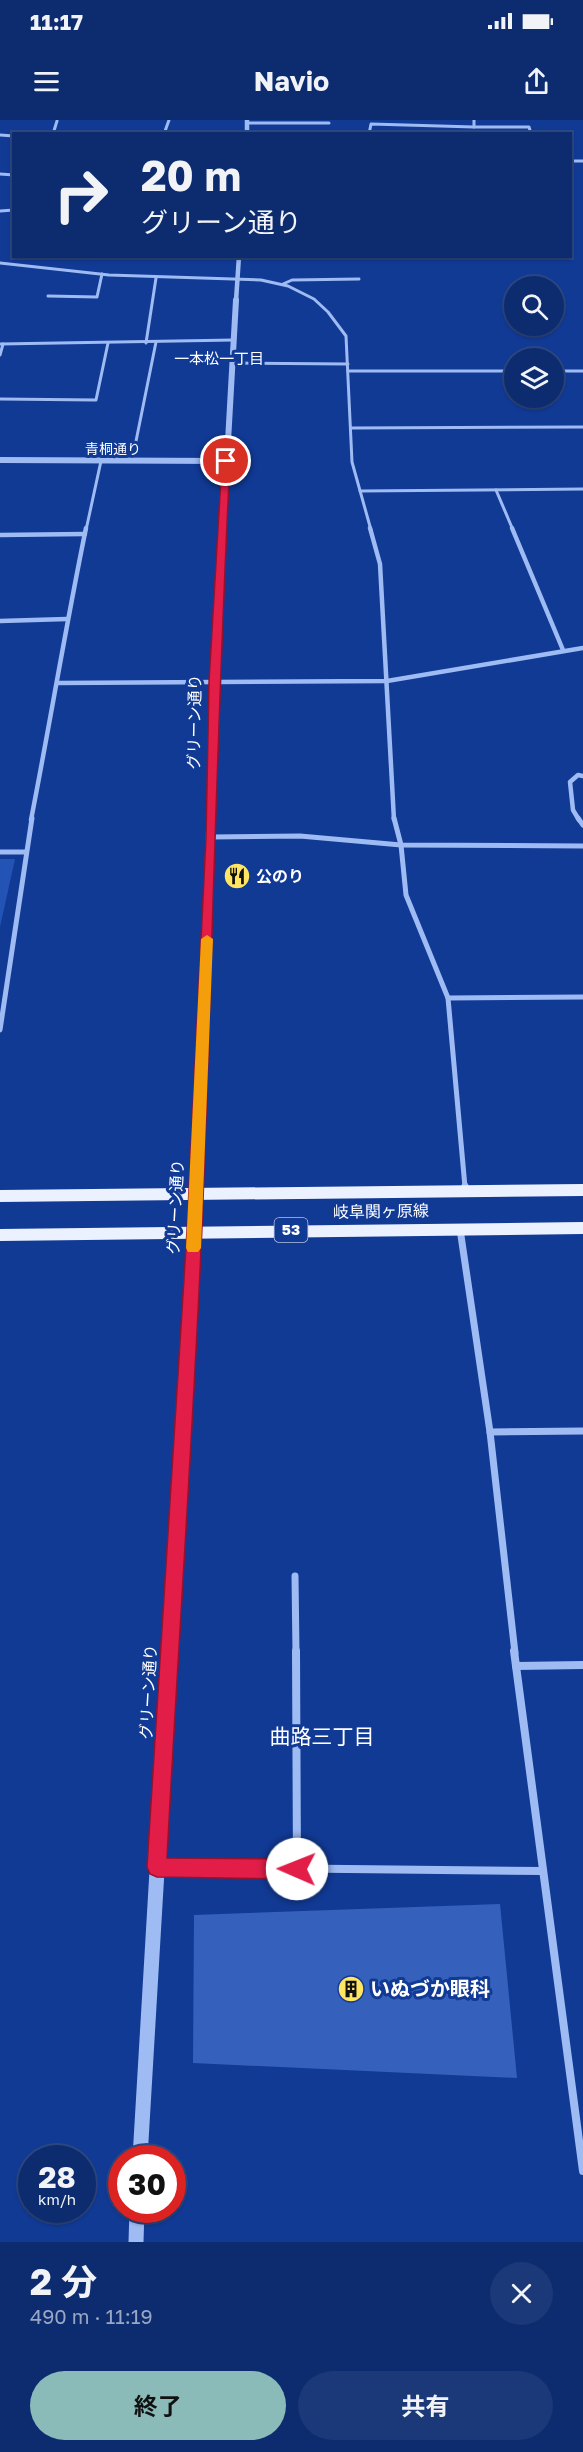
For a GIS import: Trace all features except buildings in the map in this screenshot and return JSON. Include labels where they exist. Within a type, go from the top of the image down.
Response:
[{"type":"main road","name":"岐阜関ヶ原線","points":[[0,1196],[196,1192],[583,1190]]},
{"type":"main road","name":"岐阜関ヶ原線","points":[[0,1235],[583,1228]]},
{"type":"street","points":[[474,120],[474,127]]},
{"type":"street","points":[[54,132],[57,122]]},
{"type":"street","points":[[247,122],[329,123]]},
{"type":"street","points":[[369,132],[371,124],[529,127],[530,132]]},
{"type":"street","name":"グリーン通り","points":[[141,2145],[194,1231],[211,837],[214,682],[240,258]]},
{"type":"street","points":[[0,263],[102,274],[156,278],[238,279],[282,285],[311,296],[335,319],[346,336],[352,462],[380,564],[394,826],[401,845],[406,895],[448,998],[465,1190]]},
{"type":"street","points":[[48,296],[97,297],[102,274]]},
{"type":"street","points":[[146,343],[156,278]]},
{"type":"street","points":[[282,285],[292,280],[359,279]]},
{"type":"street","points":[[0,355],[2,344],[234,340]]},
{"type":"street","points":[[132,461],[156,342]]},
{"type":"street","points":[[0,399],[96,400],[108,343]]},
{"type":"street","points":[[233,363],[348,364]]},
{"type":"street","points":[[348,371],[504,371]]},
{"type":"street","points":[[564,371],[583,371]]},
{"type":"street","points":[[351,428],[583,427]]},
{"type":"street","name":"青桐通り","points":[[0,460],[226,461]]},
{"type":"street","points":[[0,1030],[25,852],[58,683],[66,620],[101,460]]},
{"type":"street","points":[[360,491],[583,489]]},
{"type":"street","points":[[496,490],[563,650]]},
{"type":"street","points":[[0,534],[85,534]]},
{"type":"street","points":[[0,621],[66,620]]},
{"type":"street","points":[[58,683],[387,681],[583,648]]},
{"type":"street","points":[[583,776],[578,776],[570,782],[573,810],[583,825]]},
{"type":"street","points":[[211,837],[300,836],[401,845],[583,846]]},
{"type":"street","points":[[0,852],[25,852]]},
{"type":"street","points":[[448,998],[583,997]]},
{"type":"street","points":[[460,1228],[490,1432],[516,1666],[583,2171]]},
{"type":"street","points":[[490,1432],[583,1431]]},
{"type":"street","points":[[296,1576],[297,1869]]},
{"type":"street","points":[[516,1666],[583,1665]]},
{"type":"street","points":[[157,1867],[543,1870]]},
{"type":"street","points":[[136,2242],[137,2223]]},
{"type":"shaded area","points":[[0,859],[15,859],[0,927]]},
{"type":"slow traffic","points":[[193,1248],[207,939]]},
{"type":"place","name":"公のり","points":[[237,876]]},
{"type":"place","name":"いぬづか眼科","points":[[351,1989]]},
{"type":"district","name":"一本松一丁目","points":[[219,359]]},
{"type":"district","name":"曲路三丁目","points":[[322,1737]]},
{"type":"route","points":[[226,461],[214,682],[211,837],[196,1192],[157,1867],[297,1869]]}]
